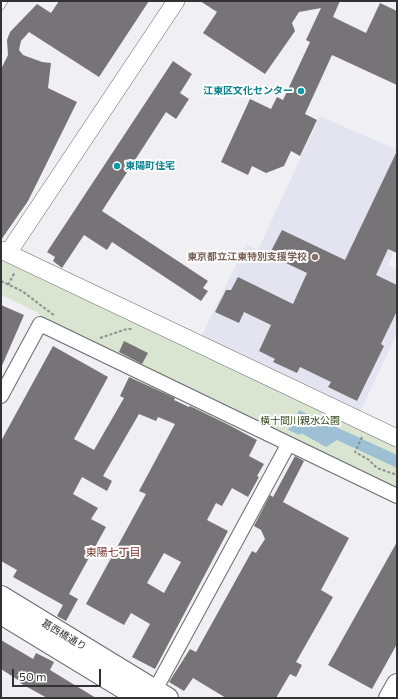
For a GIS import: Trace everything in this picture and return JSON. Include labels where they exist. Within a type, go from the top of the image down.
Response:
[{"type":"main road","name":"葛西橋通り","points":[[1,596],[154,695]]},
{"type":"main road","name":"葛西橋通り","points":[[1,614],[154,695]]},
{"type":"main road","points":[[389,698],[397,684]]},
{"type":"street","points":[[176,1],[4,252],[397,438]]},
{"type":"street","points":[[1,396],[40,324],[288,445],[397,496]]},
{"type":"street","points":[[154,695],[288,445]]},
{"type":"lane","points":[[1,6],[4,1]]},
{"type":"path","points":[[8,285],[15,272]]},
{"type":"path","points":[[1,281],[22,291],[52,313],[57,321]]},
{"type":"path","points":[[96,339],[127,329],[132,329]]},
{"type":"path","points":[[356,432],[363,436],[355,452],[369,460],[377,468],[397,475]]},
{"type":"shaded area","name":"東京都立江東特別支援学校","points":[[320,116],[397,150],[397,245],[388,265],[397,269],[397,334],[360,412],[201,337],[246,244],[258,250]]},
{"type":"green space","name":"横十間川親水公園","points":[[1,255],[397,443],[397,491],[43,320],[37,312],[1,295]]},
{"type":"water","points":[[299,410],[397,455],[397,468],[337,440],[326,447],[301,433],[300,435],[288,430]]},
{"type":"building","points":[[59,1],[149,1],[99,77],[29,32],[21,41],[19,50],[23,55],[42,62],[51,63],[48,88],[77,102],[28,201],[1,240],[1,69],[8,55],[7,40],[10,32],[37,4],[51,13]]},
{"type":"building","name":"江東区文化センター","points":[[200,1],[340,1],[333,17],[366,33],[380,3],[397,11],[397,85],[332,55],[305,114],[317,120],[300,156],[291,151],[284,166],[266,173],[252,166],[248,175],[221,162],[250,99],[271,109],[277,97],[283,100],[310,42],[306,40],[321,8],[299,12],[292,23],[295,31],[265,74],[203,33],[217,12]]},
{"type":"building","name":"東陽町住宅","points":[[173,61],[192,74],[180,93],[189,99],[176,119],[166,112],[102,211],[208,281],[203,288],[208,291],[201,301],[112,242],[107,250],[84,235],[62,268],[53,261],[55,257],[47,252]]},
{"type":"building","points":[[397,151],[397,253],[388,249],[376,275],[397,285],[397,311],[381,344],[384,346],[357,401],[328,387],[331,382],[300,367],[297,373],[273,362],[275,359],[259,351],[271,325],[244,312],[239,323],[215,312],[226,290],[231,290],[238,277],[293,304],[307,273],[269,255],[282,230],[345,260]]},
{"type":"building","points":[[1,305],[24,315],[1,368]]},
{"type":"building","points":[[124,341],[148,353],[142,364],[119,352]]},
{"type":"building","points":[[53,346],[108,377],[74,439],[94,450],[124,398],[120,396],[129,377],[175,398],[174,400],[189,407],[190,406],[257,440],[249,456],[264,464],[257,476],[259,477],[248,497],[232,488],[222,506],[216,503],[207,520],[228,531],[155,669],[132,657],[150,624],[131,613],[124,625],[86,604],[146,494],[139,491],[175,424],[158,417],[156,421],[139,414],[103,476],[112,481],[107,491],[82,477],[73,494],[98,508],[91,519],[106,527],[69,594],[78,599],[66,621],[57,616],[63,605],[13,577],[17,570],[1,561],[1,441]],"holes":[[[164,553],[181,562],[164,593],[147,583]]]},
{"type":"building","points":[[295,456],[304,461],[283,502],[349,538],[321,590],[333,597],[296,662],[302,665],[296,677],[290,674],[276,698],[226,698],[193,678],[184,691],[169,682],[190,649],[196,652],[252,551],[256,553],[265,539],[261,530],[254,526],[270,495],[273,497]]},
{"type":"building","points":[[397,542],[397,644],[372,689],[328,665]]},
{"type":"building","points":[[1,640],[33,659],[36,653],[54,662],[50,670],[96,698],[47,698],[20,683],[21,682],[1,669]]},
{"type":"place","name":"江東区文化センター","points":[[301,91]]},
{"type":"place","name":"東陽町住宅","points":[[117,166]]},
{"type":"place","name":"東京都立江東特別支援学校","points":[[315,257]]},
{"type":"district","name":"東陽七丁目","points":[[113,552]]}]
